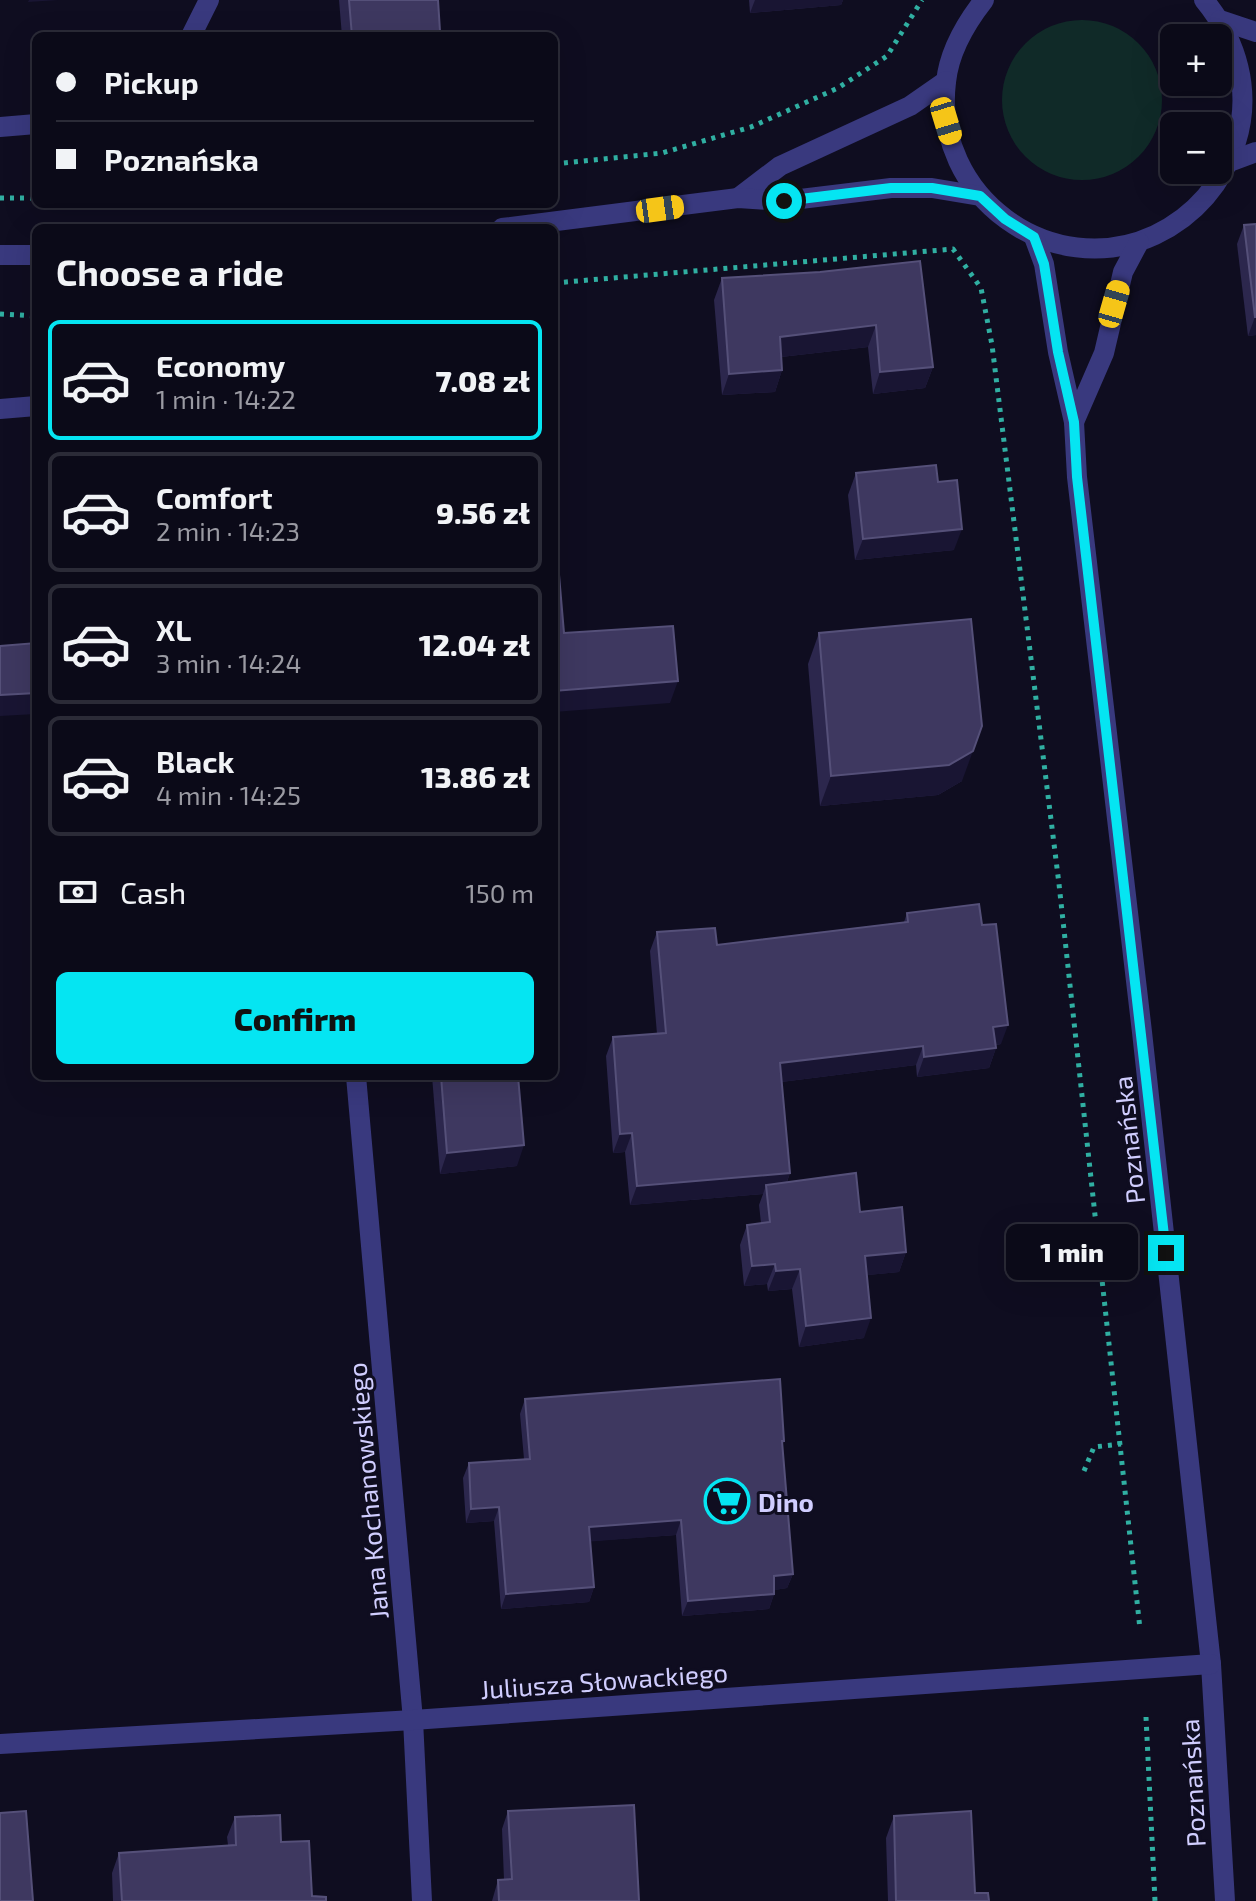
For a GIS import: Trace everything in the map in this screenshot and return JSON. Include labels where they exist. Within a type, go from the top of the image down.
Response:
[{"type":"street","points":[[193,32],[209,0]]},
{"type":"street","points":[[984,0],[958,38],[946,81],[946,121],[958,161],[980,196],[1005,219],[1034,237],[1068,247],[1103,249],[1139,242],[1176,225],[1207,197],[1215,184]]},
{"type":"street","points":[[1204,0],[1220,20],[1236,54],[1243,90],[1240,127],[1232,152]]},
{"type":"street","points":[[1220,20],[1256,32]]},
{"type":"street","points":[[738,198],[780,166],[910,106],[946,81]]},
{"type":"street","points":[[0,127],[32,124]]},
{"type":"street","points":[[1232,161],[1256,152]]},
{"type":"street","points":[[533,224],[738,198],[784,201],[891,188],[932,188],[980,196]]},
{"type":"street","name":"Poznańska","points":[[1034,237],[1044,264],[1058,352],[1074,422],[1080,505],[1144,1048],[1211,1664],[1225,1901]]},
{"type":"street","name":"Poznańska","points":[[1074,422],[1104,353],[1123,272],[1139,242]]},
{"type":"street","points":[[0,255],[32,255]]},
{"type":"street","points":[[0,409],[32,406]]},
{"type":"street","name":"Jana Kochanowskiego","points":[[356,1080],[413,1720],[422,1901]]},
{"type":"street","name":"Juliusza Słowackiego","points":[[0,1744],[413,1720],[1211,1664]]},
{"type":"path","points":[[558,164],[662,153],[751,127],[838,88],[887,56],[922,0]]},
{"type":"path","points":[[0,198],[32,198]]},
{"type":"path","points":[[558,283],[953,249],[981,288],[989,325],[1059,884],[1140,1631]]},
{"type":"path","points":[[0,314],[32,316]]},
{"type":"path","points":[[1084,1471],[1094,1447],[1121,1444]]},
{"type":"path","points":[[1146,1717],[1155,1901]]},
{"type":"green space","points":[[1082,20],[1113,26],[1139,43],[1156,69],[1162,96],[1156,131],[1139,157],[1113,174],[1082,180],[1051,174],[1025,157],[1008,131],[1002,100],[1008,69],[1025,43],[1051,26]]},
{"type":"building","points":[[349,0],[438,0],[440,31],[352,32]]},
{"type":"building","points":[[1256,224],[1256,317],[1255,317],[1244,225]]},
{"type":"building","points":[[920,261],[933,367],[880,372],[876,325],[780,337],[782,370],[729,374],[722,278],[820,272]]},
{"type":"building","points":[[936,465],[938,482],[957,480],[962,529],[863,539],[856,473]]},
{"type":"building","points":[[558,563],[564,633],[673,626],[678,681],[558,691]]},
{"type":"building","points":[[971,619],[982,726],[973,751],[949,765],[831,776],[819,633]]},
{"type":"building","points":[[32,643],[32,693],[0,695],[0,646]]},
{"type":"building","points":[[979,904],[982,925],[996,924],[1008,1025],[993,1027],[996,1048],[924,1057],[923,1046],[780,1063],[790,1173],[637,1186],[632,1133],[620,1134],[613,1037],[666,1033],[657,932],[715,928],[717,945],[908,922],[907,913]]},
{"type":"building","points":[[441,1080],[518,1080],[524,1145],[447,1153]]},
{"type":"building","points":[[856,1173],[860,1212],[902,1207],[906,1252],[865,1256],[871,1318],[806,1326],[800,1269],[776,1271],[775,1264],[752,1266],[747,1225],[770,1222],[766,1185]]},
{"type":"building","points":[[780,1379],[793,1574],[774,1576],[774,1594],[688,1601],[681,1520],[589,1527],[594,1587],[506,1594],[499,1507],[471,1509],[469,1463],[530,1459],[525,1399]]},
{"type":"building","points":[[634,1805],[639,1901],[499,1901],[498,1880],[512,1879],[508,1811]]},
{"type":"building","points":[[26,1811],[33,1901],[0,1901],[0,1813]]},
{"type":"building","points":[[971,1811],[975,1893],[988,1893],[989,1901],[896,1901],[894,1816]]},
{"type":"building","points":[[280,1815],[281,1842],[309,1841],[312,1896],[326,1897],[326,1901],[122,1901],[119,1853],[236,1845],[235,1817]]},
{"type":"place","name":"Dino","points":[[727,1501]]},
{"type":"route","points":[[784,201],[891,188],[932,188],[980,196],[1005,219],[1034,237],[1044,264],[1058,352],[1074,422],[1077,477],[1166,1253]]}]
